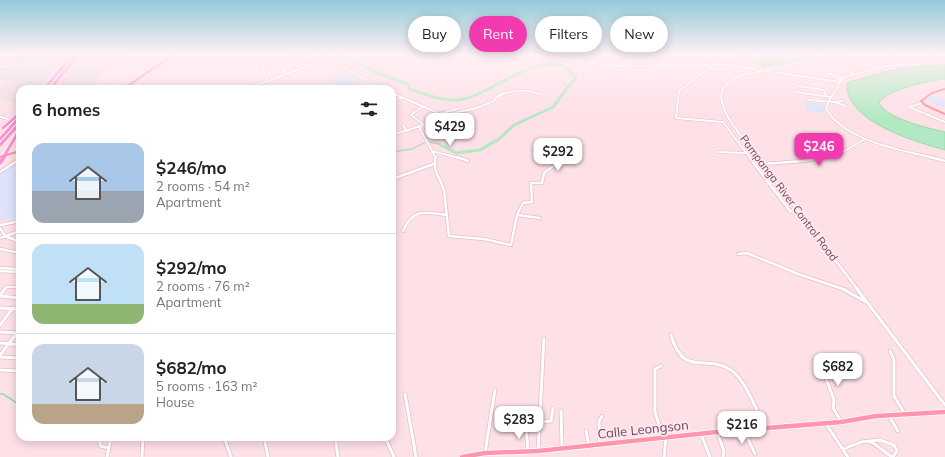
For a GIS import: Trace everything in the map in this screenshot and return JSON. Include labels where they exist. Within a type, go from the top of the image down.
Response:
[{"type":"highway","points":[[48,85],[56,75]]},
{"type":"highway","points":[[53,85],[61,75]]},
{"type":"highway","points":[[1,130],[16,117]]},
{"type":"highway","points":[[0,139],[16,121]]},
{"type":"highway","points":[[0,145],[16,127]]},
{"type":"highway","points":[[0,163],[16,137]]},
{"type":"main road","points":[[129,85],[143,75]]},
{"type":"main road","points":[[945,89],[937,91],[923,98],[922,100],[922,103],[945,114]]},
{"type":"main road","points":[[0,156],[16,152]]},
{"type":"main road","name":"Calle Leongson","points":[[462,457],[485,453],[538,452],[717,432],[841,422],[876,416],[945,412]]},
{"type":"street","points":[[265,75],[267,81]]},
{"type":"street","points":[[258,85],[284,75]]},
{"type":"street","points":[[357,75],[375,85]]},
{"type":"street","points":[[698,75],[679,91],[677,96],[676,118],[723,122],[790,211],[800,213]]},
{"type":"street","name":"Pampanga River Control Road","points":[[744,75],[734,78],[722,91],[724,112],[945,406]]},
{"type":"street","points":[[805,75],[841,80],[851,75]]},
{"type":"street","points":[[833,75],[841,80]]},
{"type":"street","points":[[835,78],[841,80]]},
{"type":"street","points":[[841,80],[838,88],[828,101],[826,109],[830,117],[844,128],[866,138],[945,160]]},
{"type":"street","points":[[798,86],[824,90],[826,96]]},
{"type":"street","points":[[396,95],[423,106],[439,115],[477,108],[494,102],[496,97],[514,89],[526,89],[539,94]]},
{"type":"street","points":[[795,92],[831,97]]},
{"type":"street","points":[[396,100],[402,97]]},
{"type":"street","points":[[808,100],[836,102],[846,106]]},
{"type":"street","points":[[836,102],[842,101]]},
{"type":"street","points":[[922,103],[909,107],[945,122]]},
{"type":"street","points":[[423,106],[411,115],[424,126]]},
{"type":"street","points":[[396,134],[424,126],[436,121],[439,115],[458,109]]},
{"type":"street","points":[[0,117],[8,119]]},
{"type":"street","points":[[403,125],[407,131]]},
{"type":"street","points":[[419,127],[436,158],[434,164],[435,171],[444,190],[449,236],[484,239],[509,245],[512,244],[517,215],[523,203],[532,202],[531,183],[542,182],[544,173],[563,159]]},
{"type":"street","points":[[763,164],[817,160],[841,152],[866,138]]},
{"type":"street","points":[[431,151],[456,156],[460,159],[468,161]]},
{"type":"street","points":[[718,152],[746,153]]},
{"type":"street","points":[[0,172],[16,162]]},
{"type":"street","points":[[396,178],[403,177],[423,166],[434,164]]},
{"type":"street","points":[[403,231],[406,224],[414,214],[422,212],[447,215]]},
{"type":"street","points":[[517,215],[540,218]]},
{"type":"street","points":[[16,222],[0,227],[5,236],[16,240]]},
{"type":"street","points":[[0,238],[16,233]]},
{"type":"street","points":[[0,249],[16,253]]},
{"type":"street","points":[[738,254],[745,253],[798,274],[847,290],[868,304]]},
{"type":"street","points":[[0,270],[16,271]]},
{"type":"street","points":[[16,287],[6,287],[0,296],[16,298]]},
{"type":"street","points":[[0,308],[16,308]]},
{"type":"street","points":[[0,325],[2,320],[13,308]]},
{"type":"street","points":[[0,332],[16,333]]},
{"type":"street","points":[[671,335],[674,346],[685,359],[700,365],[723,366],[734,372],[765,428]]},
{"type":"street","points":[[0,356],[16,336]]},
{"type":"street","points":[[538,452],[544,338]]},
{"type":"street","points":[[0,343],[16,345]]},
{"type":"street","points":[[890,351],[894,360],[894,396],[905,414]]},
{"type":"street","points":[[0,356],[16,358]]},
{"type":"street","points":[[818,364],[824,373],[834,400],[833,408],[841,422]]},
{"type":"street","points":[[662,366],[654,369],[655,412],[665,438],[664,457]]},
{"type":"street","points":[[0,370],[16,371]]},
{"type":"street","points":[[485,453],[495,390]]},
{"type":"street","points":[[405,394],[416,457]]},
{"type":"street","points":[[539,422],[551,421],[553,408]]},
{"type":"street","points":[[561,412],[562,449]]},
{"type":"street","points":[[600,445],[599,421],[602,416]]},
{"type":"street","points":[[889,416],[898,431]]},
{"type":"street","points":[[826,423],[848,457]]},
{"type":"street","points":[[526,426],[529,452]]},
{"type":"street","points":[[744,430],[755,454]]},
{"type":"street","points":[[586,431],[589,446]]},
{"type":"street","points":[[717,432],[724,451],[722,457]]},
{"type":"street","points":[[701,434],[710,457]]},
{"type":"street","points":[[844,449],[863,440],[880,440],[894,445],[897,451],[892,457],[870,441]]},
{"type":"street","points":[[100,441],[100,446],[109,448]]},
{"type":"street","points":[[107,457],[110,441]]},
{"type":"street","points":[[142,441],[142,457]]},
{"type":"street","points":[[225,441],[231,457]]},
{"type":"street","points":[[265,441],[268,457]]},
{"type":"street","points":[[336,441],[338,457]]},
{"type":"street","points":[[387,441],[394,457]]},
{"type":"shaded area","points":[[0,75],[50,75],[41,85],[16,85],[16,104],[0,97],[0,87],[9,81],[0,80]]},
{"type":"shaded area","points":[[66,75],[103,75],[95,85],[58,85]]},
{"type":"shaded area","points":[[334,75],[354,75],[362,81],[354,85],[337,85],[326,79]]},
{"type":"shaded area","points":[[872,75],[945,75],[945,79],[909,86],[899,90],[884,98],[879,103],[883,109],[899,118],[945,132],[945,150],[905,137],[877,124],[865,116],[855,107],[849,96],[847,87],[847,84],[850,81]]},
{"type":"shaded area","points":[[931,94],[945,100],[944,108],[923,99]]},
{"type":"shaded area","points":[[806,102],[824,104],[826,113],[807,111]]},
{"type":"shaded area","points":[[16,164],[16,218],[0,221],[0,217],[4,210],[0,211],[0,174]]},
{"type":"waterway","points":[[384,75],[407,84],[410,89],[423,94],[450,100],[464,99],[475,95],[516,75]]},
{"type":"waterway","points":[[439,144],[456,153],[480,150],[499,139],[514,125],[553,107],[576,77],[574,75]]},
{"type":"waterway","points":[[396,151],[412,149],[426,142]]},
{"type":"waterway","points":[[429,142],[439,144]]},
{"type":"waterway","points":[[0,394],[3,394],[16,402]]}]
